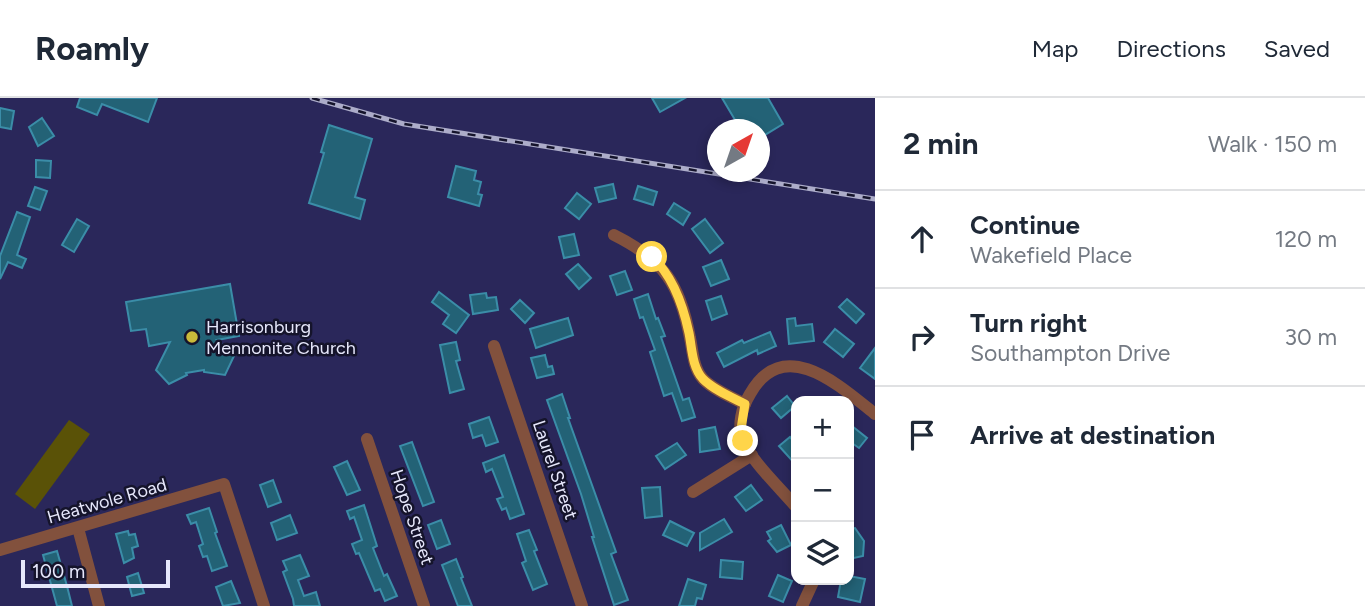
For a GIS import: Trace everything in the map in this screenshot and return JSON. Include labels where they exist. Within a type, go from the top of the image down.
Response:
[{"type":"street","points":[[614,235],[652,257],[666,272],[680,302],[698,371],[712,385],[745,404]]},
{"type":"street","name":"Laurel Street","points":[[494,346],[582,606]]},
{"type":"street","points":[[791,501],[743,441],[741,429],[745,404],[751,391],[766,375],[776,369],[806,367],[824,375],[874,411]]},
{"type":"street","name":"Hope Street","points":[[367,439],[424,606]]},
{"type":"street","points":[[693,492],[752,455]]},
{"type":"street","name":"Heatwole Road","points":[[0,550],[224,484],[264,606]]},
{"type":"street","points":[[78,528],[99,606]]},
{"type":"street","points":[[802,606],[812,585]]},
{"type":"shaded area","points":[[69,420],[90,434],[35,509],[15,494]]},
{"type":"building","points":[[80,98],[157,98],[148,122],[102,104],[97,115],[77,107]]},
{"type":"building","points":[[652,98],[685,98],[660,112]]},
{"type":"building","points":[[722,98],[768,98],[783,124],[770,132],[770,119],[734,119]]},
{"type":"building","points":[[0,108],[14,111],[11,129],[0,127]]},
{"type":"building","points":[[42,118],[54,136],[38,146],[29,127]]},
{"type":"building","points":[[329,125],[372,139],[355,197],[365,200],[360,219],[309,203],[324,153],[321,152]]},
{"type":"building","points":[[36,160],[51,161],[50,178],[36,177]]},
{"type":"building","points":[[456,166],[476,171],[474,180],[481,182],[479,206],[448,197]]},
{"type":"building","points":[[613,184],[616,198],[599,202],[595,188]]},
{"type":"building","points":[[638,186],[657,192],[653,205],[634,199]]},
{"type":"building","points":[[35,187],[47,191],[40,210],[28,206]]},
{"type":"building","points":[[577,193],[591,204],[579,219],[565,208]]},
{"type":"building","points":[[674,203],[690,213],[683,225],[667,214]]},
{"type":"building","points":[[17,212],[30,217],[17,255],[26,259],[22,268],[8,262],[0,279],[0,256]]},
{"type":"building","points":[[77,219],[89,226],[74,252],[62,245]]},
{"type":"building","points":[[705,219],[723,243],[710,253],[692,229]]},
{"type":"building","points":[[574,234],[579,255],[564,258],[559,237]]},
{"type":"building","points":[[721,260],[729,279],[711,286],[703,267]]},
{"type":"building","points":[[578,264],[591,278],[579,289],[566,274]]},
{"type":"building","points":[[625,271],[632,290],[617,295],[610,276]]},
{"type":"building","points":[[230,284],[239,336],[217,340],[234,356],[225,375],[204,370],[186,373],[187,375],[169,384],[156,370],[170,342],[149,346],[146,329],[131,331],[126,302]]},
{"type":"building","points":[[439,292],[469,315],[456,333],[443,324],[449,315],[432,302]]},
{"type":"building","points":[[486,293],[487,298],[496,297],[498,310],[473,314],[470,295]]},
{"type":"building","points":[[648,294],[665,336],[661,337],[683,400],[689,398],[695,417],[682,421],[672,393],[664,396],[650,352],[655,350],[634,299]]},
{"type":"building","points":[[721,296],[727,314],[712,320],[706,301]]},
{"type":"building","points":[[847,299],[864,314],[856,323],[839,307]]},
{"type":"building","points":[[520,300],[534,313],[525,323],[511,309]]},
{"type":"building","points":[[568,318],[573,335],[536,348],[530,329]]},
{"type":"building","points":[[795,318],[796,326],[812,324],[814,341],[789,344],[787,319]]},
{"type":"building","points":[[835,329],[854,344],[843,357],[824,342]]},
{"type":"building","points":[[770,332],[776,346],[758,354],[757,350],[724,367],[717,353],[742,340],[744,343]]},
{"type":"building","points":[[456,342],[460,360],[456,361],[464,389],[450,393],[440,345]]},
{"type":"building","points":[[875,348],[875,379],[860,368]]},
{"type":"building","points":[[545,355],[548,367],[552,366],[554,374],[537,378],[531,358]]},
{"type":"building","points":[[562,394],[616,552],[611,554],[628,600],[614,605],[581,494],[547,400]]},
{"type":"building","points":[[787,396],[791,401],[791,409],[781,418],[772,408]]},
{"type":"building","points":[[489,417],[498,442],[486,446],[482,435],[473,438],[469,424]]},
{"type":"building","points":[[715,427],[720,449],[700,452],[699,430]]},
{"type":"building","points":[[854,428],[867,438],[859,448],[854,444]]},
{"type":"building","points":[[790,437],[791,459],[779,446]]},
{"type":"building","points":[[412,442],[434,502],[423,506],[400,446]]},
{"type":"building","points":[[677,443],[686,455],[665,469],[656,456]]},
{"type":"building","points":[[504,455],[524,514],[510,519],[506,508],[502,510],[497,499],[503,497],[492,469],[486,472],[483,463]]},
{"type":"building","points":[[347,461],[360,490],[347,495],[334,467]]},
{"type":"building","points":[[273,480],[281,502],[268,507],[260,485]]},
{"type":"building","points":[[751,485],[762,500],[746,511],[735,497]]},
{"type":"building","points":[[660,487],[662,516],[645,518],[642,488]]},
{"type":"building","points":[[364,505],[377,546],[373,548],[384,576],[387,574],[397,596],[385,601],[380,589],[375,591],[359,553],[356,554],[352,544],[362,540],[354,517],[350,519],[347,511]]},
{"type":"building","points":[[209,508],[227,566],[212,571],[207,556],[203,557],[199,546],[203,544],[196,522],[191,524],[187,515]]},
{"type":"building","points":[[290,515],[297,533],[277,540],[271,523]]},
{"type":"building","points":[[724,519],[732,532],[700,550],[700,533]]},
{"type":"building","points":[[441,520],[450,544],[437,549],[428,525]]},
{"type":"building","points":[[670,521],[694,533],[687,546],[663,535]]},
{"type":"building","points":[[781,525],[791,545],[777,552],[768,541],[771,539],[767,532]]},
{"type":"building","points":[[854,528],[864,541],[863,556],[854,558]]},
{"type":"building","points":[[529,530],[547,584],[533,590],[522,563],[526,561],[517,534]]},
{"type":"building","points":[[128,531],[129,535],[135,534],[138,546],[132,548],[134,558],[124,563],[116,534]]},
{"type":"building","points":[[57,551],[72,606],[57,606],[43,555]]},
{"type":"building","points":[[300,555],[309,576],[298,580],[304,596],[316,592],[320,606],[294,606],[283,572],[287,570],[283,561]]},
{"type":"building","points":[[456,559],[472,606],[458,606],[442,565]]},
{"type":"building","points":[[721,560],[743,562],[742,579],[720,577]]},
{"type":"building","points":[[138,573],[144,593],[132,596],[127,577]]},
{"type":"building","points":[[778,575],[791,581],[783,602],[769,596]]},
{"type":"building","points":[[854,577],[865,579],[860,602],[838,597],[840,585],[854,585]]},
{"type":"building","points":[[688,579],[706,585],[702,599],[697,598],[695,606],[679,606]]},
{"type":"building","points":[[231,581],[240,603],[223,606],[216,587]]},
{"type":"railway","points":[[312,98],[404,124],[875,199]]},
{"type":"place","name":"Harrisonburg Mennonite Church","points":[[192,337]]},
{"type":"route","points":[[652,257],[673,284],[689,329],[700,375],[720,391],[745,404],[741,416],[743,441]]}]
